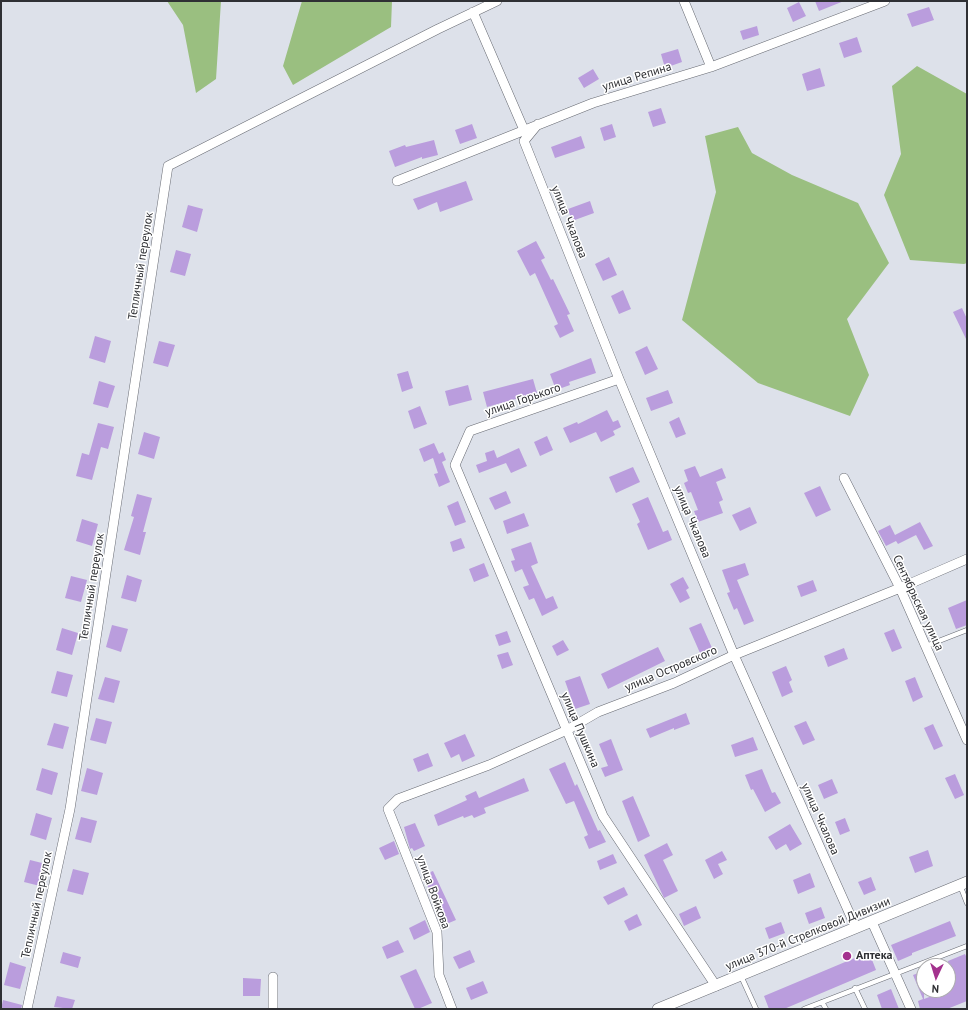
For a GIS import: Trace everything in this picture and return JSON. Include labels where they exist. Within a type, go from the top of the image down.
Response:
[{"type":"street","points":[[498,1],[473,12],[524,130]]},
{"type":"street","points":[[684,1],[711,67]]},
{"type":"street","name":"улица Репина","points":[[398,181],[593,103],[711,67],[885,1]]},
{"type":"street","name":"Тепличный переулок","points":[[27,1009],[70,809],[168,166],[473,12]]},
{"type":"street","name":"улица Чкалова","points":[[538,124],[524,142],[619,379],[734,655],[856,928]]},
{"type":"street","name":"улица Горького","points":[[455,465],[470,431],[619,379]]},
{"type":"street","name":"улица Пушкина","points":[[455,465],[603,816],[716,986]]},
{"type":"street","name":"Сентябрьская улица","points":[[844,478],[900,588],[967,740]]},
{"type":"street","name":"улица Островского","points":[[388,809],[398,800],[489,765],[567,730],[598,712],[674,683],[734,655],[900,588],[967,559]]},
{"type":"street","name":"улица Войкова","points":[[388,809],[437,932],[439,975],[452,1009]]},
{"type":"street","name":"улица 370-й Стрелковой Дивизии","points":[[658,1009],[964,884]]},
{"type":"street","points":[[872,922],[912,1009]]},
{"type":"street","points":[[273,977],[273,1009]]},
{"type":"lane","points":[[925,646],[967,630]]},
{"type":"lane","points":[[964,884],[967,903]]},
{"type":"lane","points":[[804,1009],[855,988],[967,946]]},
{"type":"lane","points":[[741,975],[756,1009]]},
{"type":"lane","points":[[855,988],[865,1009]]},
{"type":"lane","points":[[822,1002],[826,1009]]},
{"type":"green space","points":[[167,1],[221,1],[216,79],[196,93],[183,25]]},
{"type":"green space","points":[[302,1],[392,1],[391,27],[293,85],[283,66]]},
{"type":"green space","points":[[917,66],[967,94],[967,263],[964,264],[910,260],[884,195],[901,154],[892,86]]},
{"type":"green space","points":[[738,127],[752,153],[792,175],[858,203],[889,263],[847,319],[869,375],[850,416],[758,383],[682,320],[716,192],[705,136]]},
{"type":"building","points":[[815,1],[844,1],[819,11]]},
{"type":"building","points":[[799,2],[806,16],[793,22],[787,8]]},
{"type":"building","points":[[929,7],[934,20],[912,27],[907,14]]},
{"type":"building","points":[[757,26],[759,35],[743,40],[740,31]]},
{"type":"building","points":[[857,37],[862,52],[844,58],[839,43]]},
{"type":"building","points":[[678,49],[682,62],[665,68],[661,54]]},
{"type":"building","points":[[820,68],[825,86],[807,91],[802,74]]},
{"type":"building","points":[[593,69],[599,79],[584,88],[578,78]]},
{"type":"building","points":[[661,108],[666,123],[653,127],[648,112]]},
{"type":"building","points":[[472,124],[477,138],[460,144],[455,130]]},
{"type":"building","points":[[612,124],[616,137],[604,141],[600,128]]},
{"type":"building","points":[[581,136],[585,148],[555,158],[551,147]]},
{"type":"building","points":[[434,140],[438,155],[422,159],[422,157],[395,167],[389,151],[405,145],[406,147]]},
{"type":"building","points":[[466,181],[473,200],[440,212],[437,202],[418,210],[413,199]]},
{"type":"building","points":[[590,201],[594,213],[572,221],[568,209]]},
{"type":"building","points":[[188,205],[203,209],[197,232],[182,227]]},
{"type":"building","points":[[536,241],[545,258],[541,260],[551,280],[553,279],[570,314],[567,315],[574,331],[560,338],[554,326],[558,324],[535,273],[530,276],[517,251]]},
{"type":"building","points":[[176,250],[191,254],[185,276],[170,272]]},
{"type":"building","points":[[609,257],[617,275],[603,281],[595,264]]},
{"type":"building","points":[[623,290],[631,309],[619,314],[611,296]]},
{"type":"building","points":[[962,308],[967,319],[967,341],[953,312]]},
{"type":"building","points":[[95,336],[111,341],[105,363],[89,358]]},
{"type":"building","points":[[159,341],[175,345],[168,367],[153,363]]},
{"type":"building","points":[[647,346],[658,369],[645,375],[635,352]]},
{"type":"building","points":[[591,358],[596,373],[569,382],[570,385],[556,390],[550,374]]},
{"type":"building","points":[[408,371],[413,388],[402,392],[397,374]]},
{"type":"building","points":[[533,379],[537,393],[487,407],[483,392]]},
{"type":"building","points":[[99,381],[115,386],[108,408],[93,404]]},
{"type":"building","points":[[468,385],[472,400],[449,406],[445,391]]},
{"type":"building","points":[[668,390],[673,403],[651,411],[646,398]]},
{"type":"building","points":[[420,406],[427,424],[414,429],[408,411]]},
{"type":"building","points":[[607,410],[613,422],[618,420],[621,427],[613,431],[615,435],[601,442],[596,432],[570,443],[563,428],[577,422],[578,424]]},
{"type":"building","points":[[679,417],[686,434],[676,438],[669,422]]},
{"type":"building","points":[[98,423],[114,427],[108,449],[101,447],[92,480],[76,476],[82,453],[89,455]]},
{"type":"building","points":[[144,432],[160,437],[154,459],[138,454]]},
{"type":"building","points":[[547,436],[553,450],[540,456],[534,442]]},
{"type":"building","points":[[434,443],[439,454],[443,452],[446,460],[442,462],[450,482],[439,487],[434,474],[438,473],[433,458],[424,462],[419,449]]},
{"type":"building","points":[[519,448],[527,466],[511,473],[506,463],[479,473],[476,465],[487,461],[485,453],[494,450],[497,458]]},
{"type":"building","points":[[695,466],[700,477],[722,468],[726,478],[716,482],[723,500],[719,502],[723,513],[698,522],[694,511],[698,510],[691,492],[688,493],[684,483],[688,481],[684,470]]},
{"type":"building","points":[[633,467],[640,482],[616,493],[609,477]]},
{"type":"building","points":[[820,486],[831,510],[816,517],[804,493]]},
{"type":"building","points":[[506,491],[511,503],[495,510],[489,498]]},
{"type":"building","points":[[137,494],[152,498],[143,532],[146,532],[140,555],[124,550],[134,517],[131,516]]},
{"type":"building","points":[[648,497],[663,532],[668,530],[672,540],[648,550],[637,524],[640,522],[632,504]]},
{"type":"building","points":[[458,501],[466,522],[455,526],[447,506]]},
{"type":"building","points":[[750,507],[757,523],[740,531],[732,515]]},
{"type":"building","points":[[524,513],[529,526],[507,534],[503,521]]},
{"type":"building","points":[[82,519],[98,524],[92,546],[76,541]]},
{"type":"building","points":[[920,522],[933,546],[924,550],[916,535],[898,544],[896,541],[886,546],[878,531],[890,525],[895,535]]},
{"type":"building","points":[[461,538],[465,548],[453,552],[450,542]]},
{"type":"building","points":[[531,542],[538,563],[531,566],[546,599],[553,596],[558,608],[542,616],[534,598],[529,600],[523,587],[529,585],[522,569],[515,572],[511,561],[515,560],[511,549]]},
{"type":"building","points":[[484,563],[489,576],[474,582],[469,569]]},
{"type":"building","points":[[745,563],[749,575],[737,580],[754,621],[744,625],[737,608],[734,610],[727,593],[730,592],[722,570]]},
{"type":"building","points":[[127,575],[142,580],[136,602],[121,598]]},
{"type":"building","points":[[71,576],[87,580],[81,602],[65,598]]},
{"type":"building","points":[[683,577],[689,588],[686,590],[690,598],[680,603],[670,584]]},
{"type":"building","points":[[813,580],[817,591],[801,597],[797,586]]},
{"type":"building","points":[[967,600],[967,625],[956,629],[948,608]]},
{"type":"building","points":[[701,623],[712,648],[700,653],[689,628]]},
{"type":"building","points":[[112,625],[128,629],[121,652],[106,647]]},
{"type":"building","points":[[62,628],[78,633],[72,655],[56,650]]},
{"type":"building","points":[[894,629],[902,648],[892,652],[884,633]]},
{"type":"building","points":[[507,631],[511,642],[499,646],[495,635]]},
{"type":"building","points":[[563,640],[569,650],[557,656],[552,646]]},
{"type":"building","points":[[658,647],[665,661],[608,689],[601,674]]},
{"type":"building","points":[[844,648],[848,659],[828,667],[824,656]]},
{"type":"building","points":[[508,652],[513,665],[502,669],[497,655]]},
{"type":"building","points":[[786,666],[792,680],[789,682],[793,692],[782,697],[772,672]]},
{"type":"building","points":[[57,671],[73,675],[67,697],[51,693]]},
{"type":"building","points":[[580,676],[590,704],[575,709],[565,681]]},
{"type":"building","points":[[105,677],[120,681],[114,703],[98,699]]},
{"type":"building","points":[[915,677],[923,697],[913,702],[905,681]]},
{"type":"building","points":[[686,713],[690,724],[674,730],[674,728],[650,738],[646,729]]},
{"type":"building","points":[[96,718],[112,722],[106,744],[90,740]]},
{"type":"building","points":[[806,721],[815,740],[803,745],[794,726]]},
{"type":"building","points":[[54,723],[69,727],[63,749],[47,745]]},
{"type":"building","points":[[933,724],[943,746],[934,750],[924,728]]},
{"type":"building","points":[[465,734],[475,756],[462,762],[459,754],[451,758],[444,743]]},
{"type":"building","points":[[753,737],[758,750],[735,757],[731,745]]},
{"type":"building","points":[[611,739],[623,770],[605,777],[601,768],[608,766],[599,744]]},
{"type":"building","points":[[428,753],[433,766],[418,772],[413,759]]},
{"type":"building","points":[[565,762],[575,786],[577,784],[598,831],[600,830],[606,842],[589,849],[584,837],[588,835],[574,801],[566,804],[549,769]]},
{"type":"building","points":[[42,768],[58,773],[52,795],[36,790]]},
{"type":"building","points":[[87,768],[103,773],[97,795],[81,791]]},
{"type":"building","points":[[762,769],[772,793],[775,792],[781,803],[765,812],[753,789],[751,790],[745,775]]},
{"type":"building","points":[[955,774],[964,795],[955,799],[945,778]]},
{"type":"building","points":[[524,778],[529,791],[484,808],[486,813],[474,818],[472,815],[464,818],[463,816],[438,826],[434,815],[467,800],[465,796],[476,791],[479,798]]},
{"type":"building","points":[[832,779],[838,793],[824,799],[818,785]]},
{"type":"building","points":[[633,796],[650,836],[638,842],[622,801]]},
{"type":"building","points":[[36,813],[52,818],[46,840],[30,835]]},
{"type":"building","points":[[81,817],[97,821],[91,843],[75,839]]},
{"type":"building","points":[[845,818],[850,831],[840,835],[835,822]]},
{"type":"building","points":[[415,823],[425,846],[414,851],[412,848],[410,849],[404,827]]},
{"type":"building","points":[[790,824],[802,844],[790,851],[786,844],[776,850],[768,837]]},
{"type":"building","points":[[394,841],[399,854],[385,860],[379,848]]},
{"type":"building","points":[[667,843],[673,855],[663,860],[678,891],[664,898],[644,855]]},
{"type":"building","points":[[928,850],[933,866],[915,873],[909,857]]},
{"type":"building","points":[[722,851],[727,860],[718,864],[723,874],[714,879],[705,860]]},
{"type":"building","points":[[613,854],[617,863],[600,870],[597,861]]},
{"type":"building","points":[[30,860],[46,864],[40,886],[24,882]]},
{"type":"building","points":[[73,869],[89,873],[83,895],[67,891]]},
{"type":"building","points":[[433,871],[456,920],[444,925],[423,875]]},
{"type":"building","points":[[810,873],[815,887],[798,894],[793,880]]},
{"type":"building","points":[[871,877],[876,890],[864,895],[858,882]]},
{"type":"building","points":[[624,887],[628,895],[608,905],[603,897]]},
{"type":"building","points":[[696,906],[701,918],[684,926],[679,914]]},
{"type":"building","points":[[821,907],[825,918],[809,924],[805,913]]},
{"type":"building","points":[[637,914],[642,925],[629,931],[624,921]]},
{"type":"building","points":[[425,920],[430,932],[414,940],[409,928]]},
{"type":"building","points":[[950,921],[956,936],[912,953],[912,955],[898,961],[891,945]]},
{"type":"building","points":[[781,922],[785,933],[769,939],[765,928]]},
{"type":"building","points":[[398,940],[404,952],[387,959],[382,947]]},
{"type":"building","points":[[470,950],[475,962],[459,969],[453,957]]},
{"type":"building","points":[[63,952],[81,957],[78,968],[60,963]]},
{"type":"building","points":[[869,952],[876,970],[784,1009],[769,1009],[764,996]]},
{"type":"building","points":[[965,954],[967,958],[967,1001],[947,1009],[920,1009],[918,1001],[923,998],[956,998],[955,958]]},
{"type":"building","points":[[10,962],[26,967],[20,989],[4,985]]},
{"type":"building","points":[[416,969],[432,1003],[418,1009],[415,1009],[400,976]]},
{"type":"building","points":[[916,974],[916,982],[913,975]]},
{"type":"building","points":[[243,978],[261,979],[260,996],[243,996]]},
{"type":"building","points":[[483,981],[488,993],[471,1000],[466,988]]},
{"type":"building","points":[[891,989],[899,1009],[882,1009],[877,995]]},
{"type":"building","points":[[57,996],[75,1000],[72,1009],[54,1007]]},
{"type":"building","points":[[3,1000],[22,1005],[21,1009],[1,1009]]},
{"type":"place","name":"Аптека","points":[[847,956]]}]
